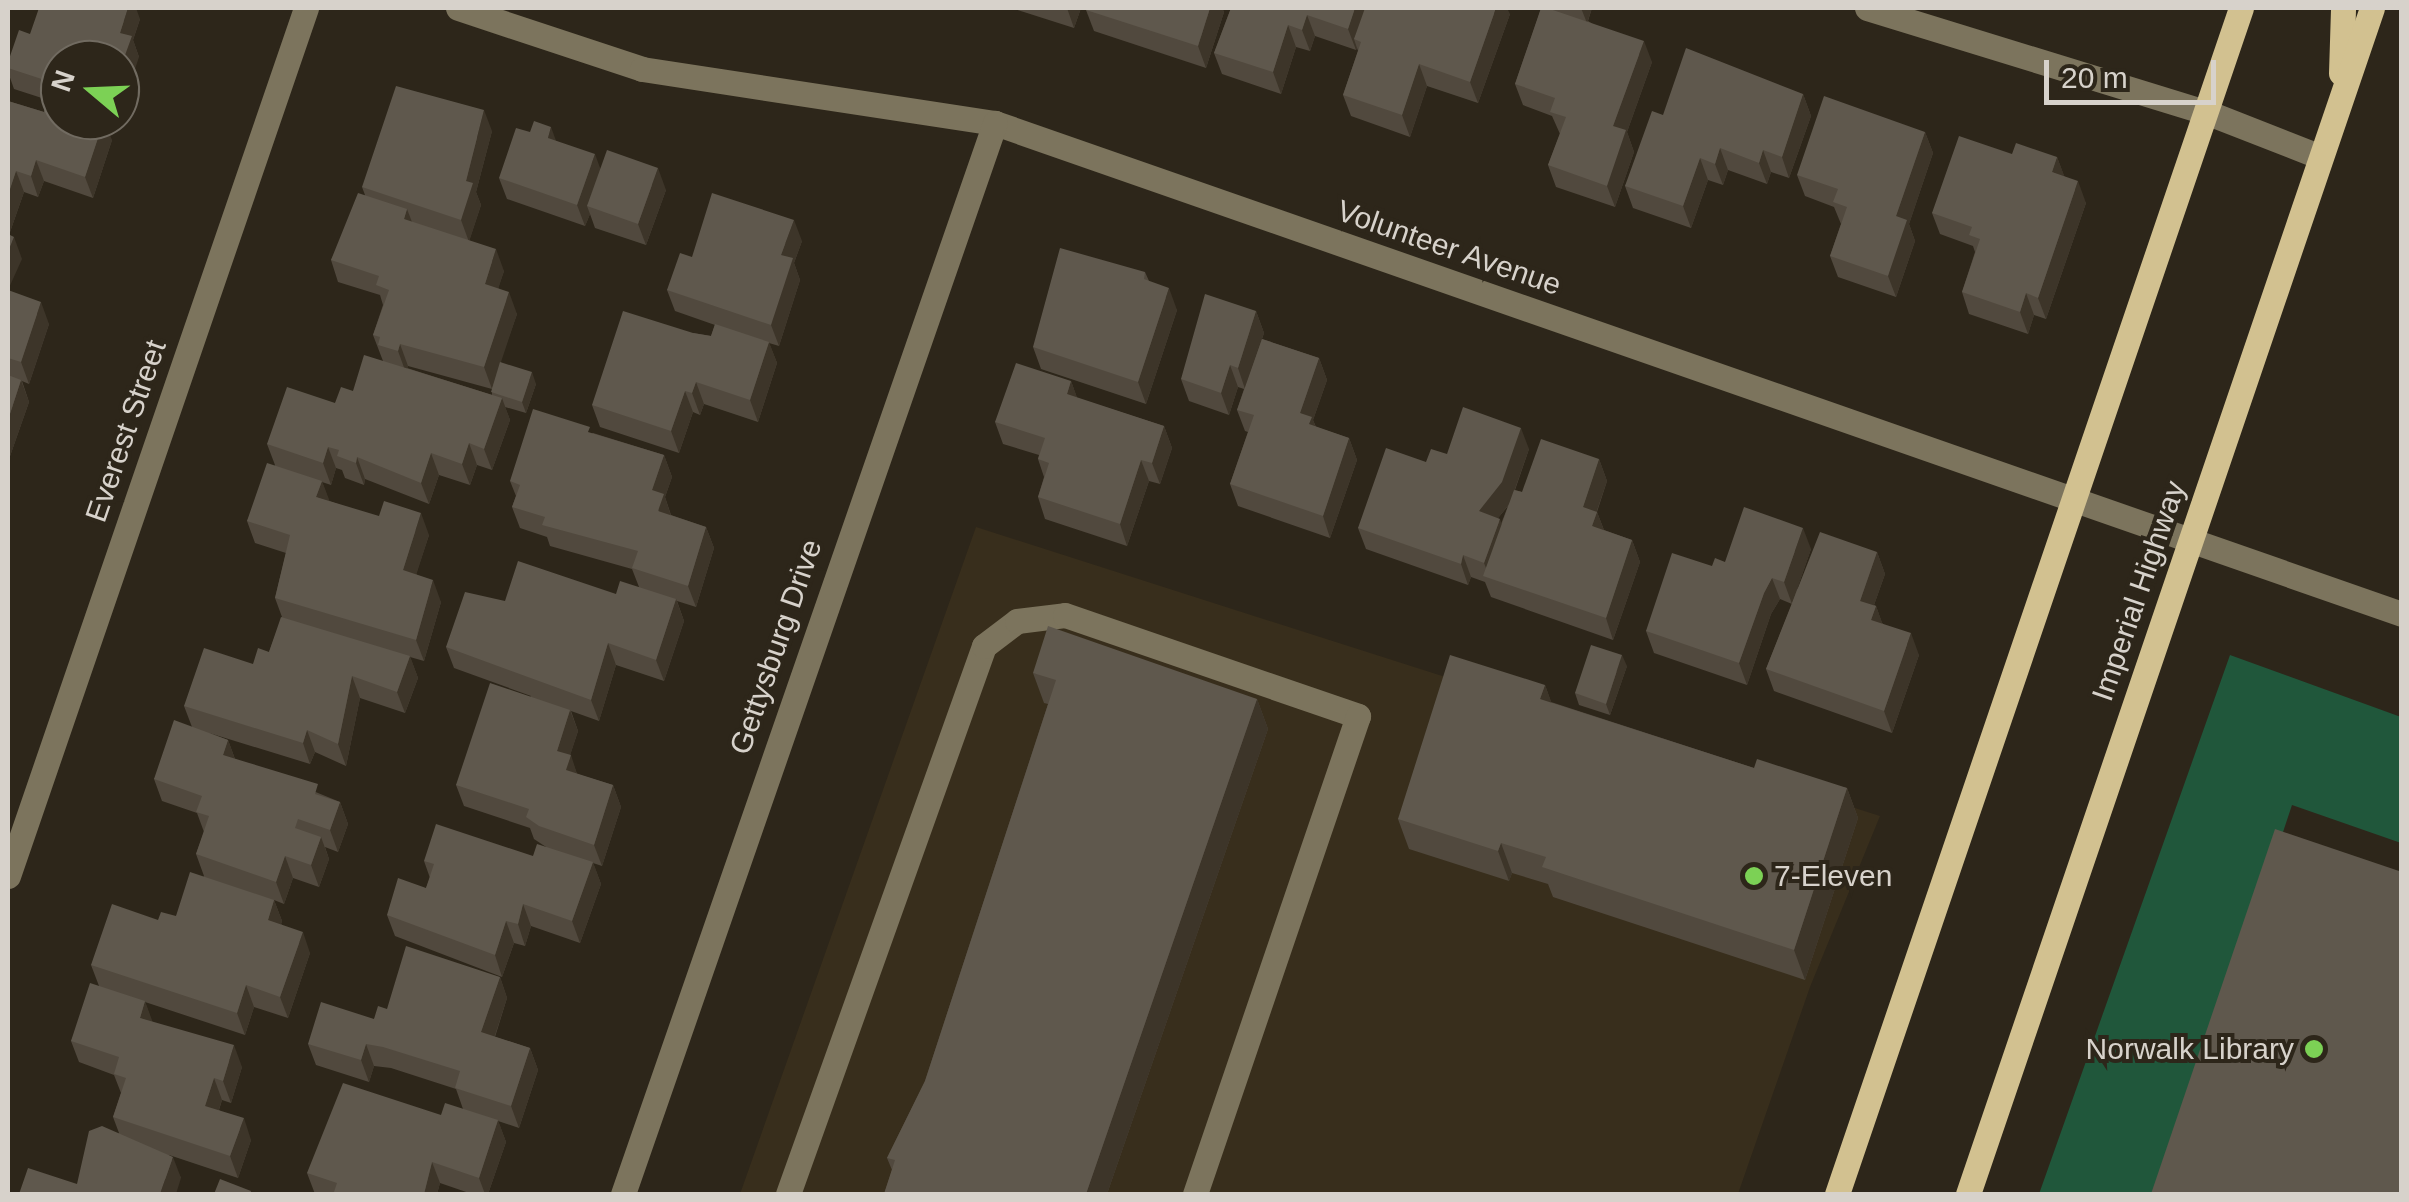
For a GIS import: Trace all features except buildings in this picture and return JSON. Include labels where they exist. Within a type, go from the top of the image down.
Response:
[{"type":"main road","points":[[1838,1194],[2241,8]]},
{"type":"main road","points":[[2340,103],[2343,8]]},
{"type":"main road","name":"Imperial Highway","points":[[1968,1194],[2372,8]]},
{"type":"street","name":"Everest Street","points":[[8,876],[306,8]]},
{"type":"street","name":"Volunteer Avenue","points":[[458,8],[642,69],[994,123],[2074,502],[2192,536],[2402,614]]},
{"type":"street","points":[[1882,10],[2206,112],[2321,157]]},
{"type":"street","name":"Gettysburg Drive","points":[[623,1194],[994,123]]},
{"type":"street","points":[[788,1194],[984,646],[1017,622],[1065,615],[1358,716],[1195,1194]]},
{"type":"shaded area","points":[[976,527],[1880,816],[1810,987],[1738,1194],[740,1194]]},
{"type":"green space","points":[[2230,655],[2401,717],[2401,843],[2292,805],[2163,1194],[2039,1194]]},
{"type":"place","name":"7-Eleven","points":[[1754,876]]},
{"type":"place","name":"Norwalk Library","points":[[2314,1049]]}]
